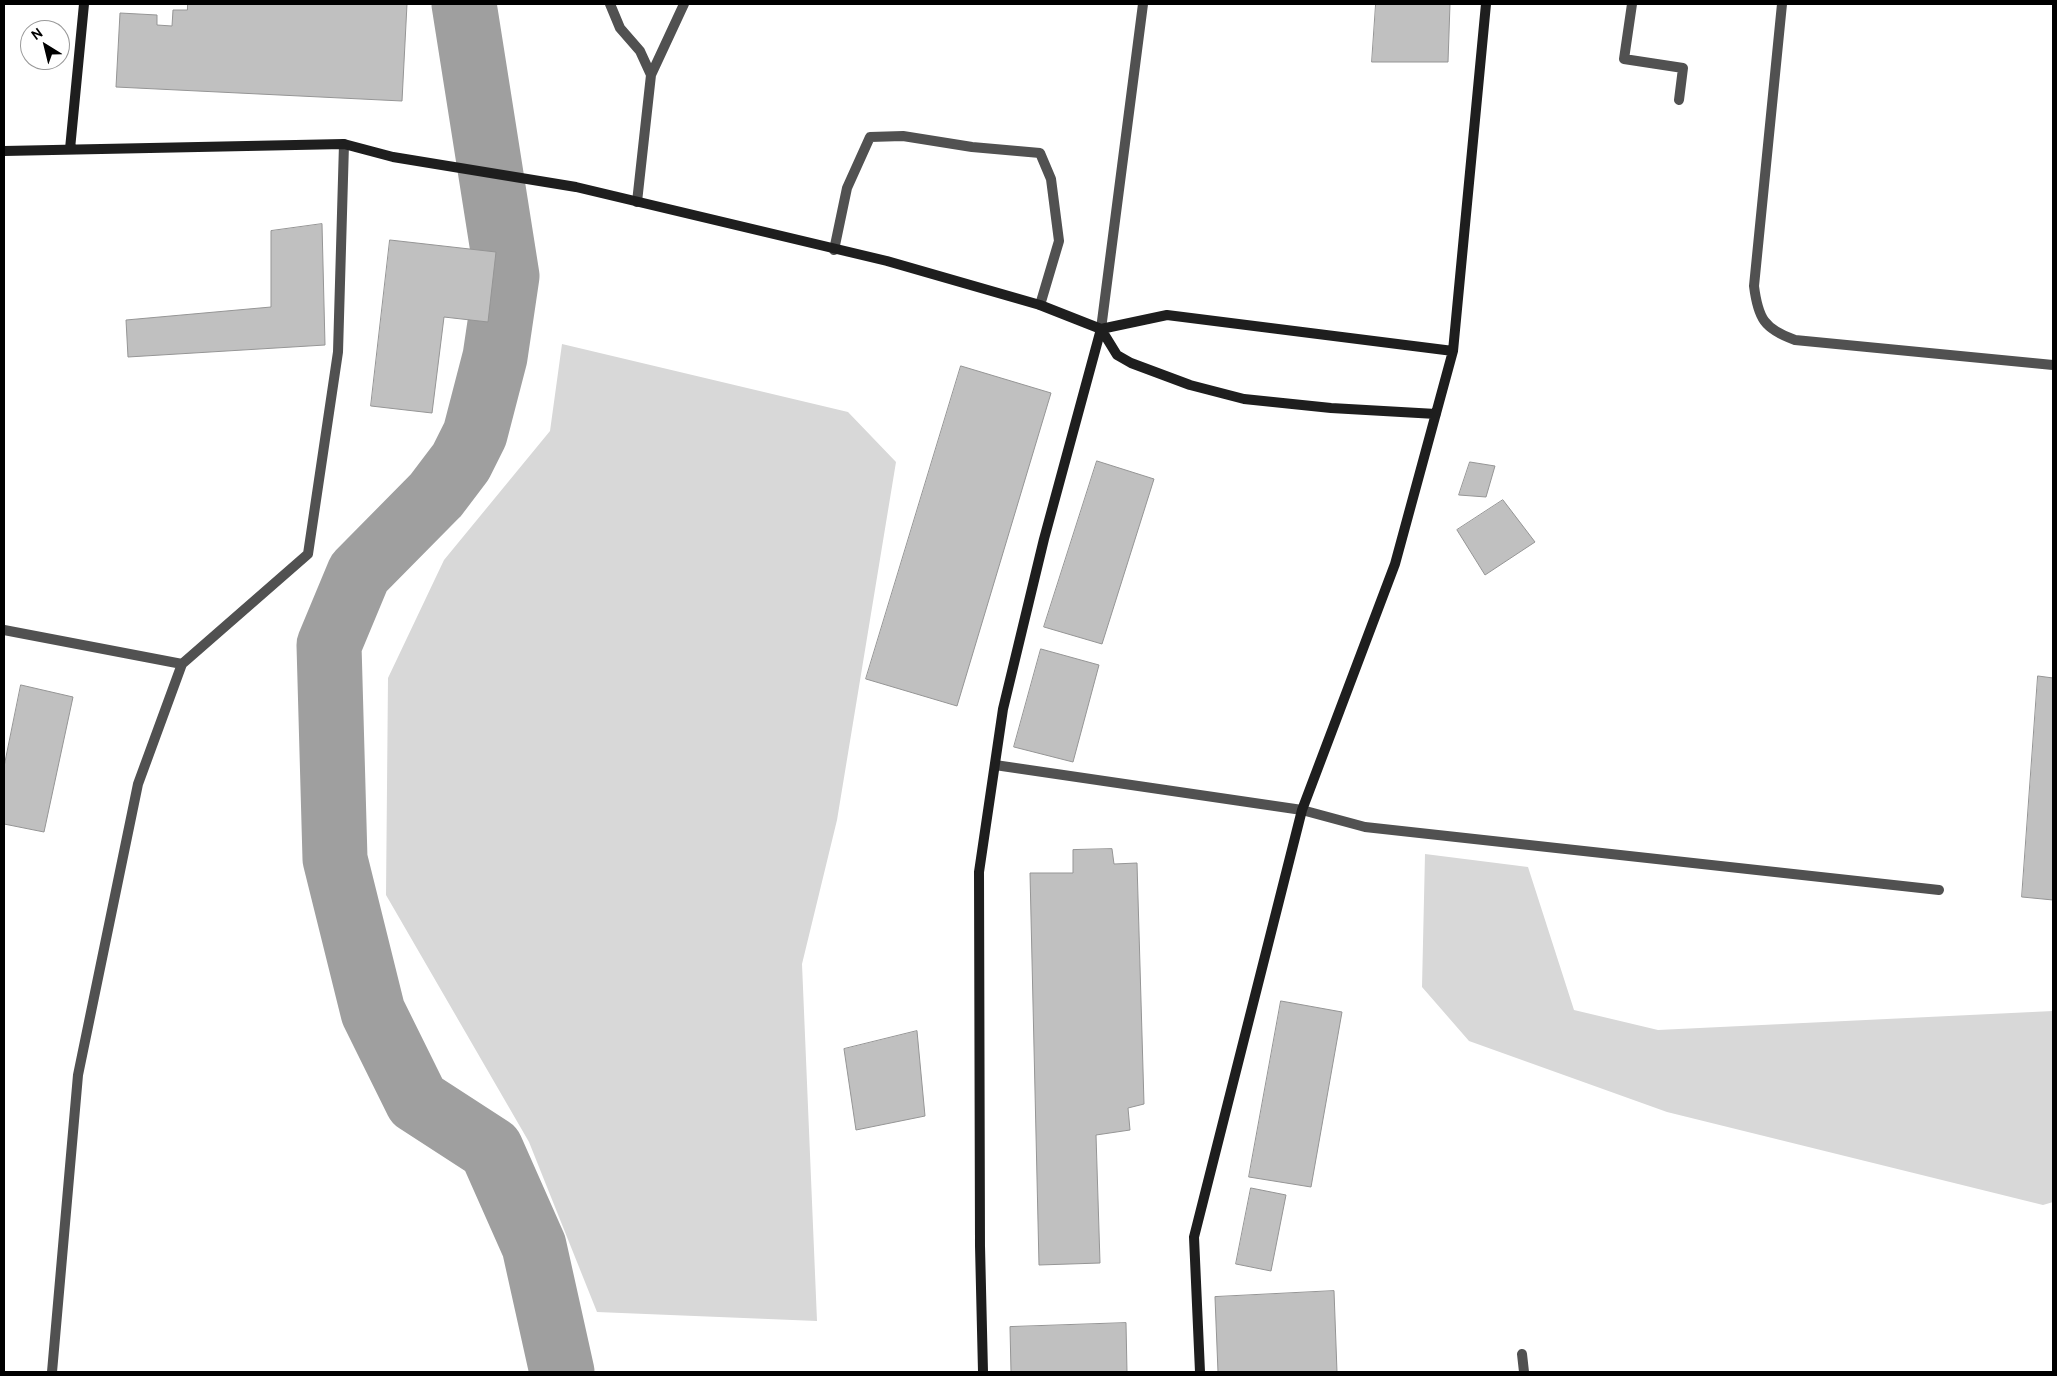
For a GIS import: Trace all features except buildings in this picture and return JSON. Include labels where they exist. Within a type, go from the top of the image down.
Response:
[{"type":"main road","points":[[70,150],[84,4]]},
{"type":"main road","points":[[1200,1372],[1194,1237],[1302,810],[1395,564],[1453,351],[1486,4]]},
{"type":"main road","points":[[4,151],[344,144],[393,157],[576,187],[834,250],[887,261],[1040,305],[1101,329],[1167,315],[1453,351]]},
{"type":"main road","points":[[1101,329],[1117,355],[1131,363],[1199,387],[1244,399],[1331,408],[1436,414]]},
{"type":"main road","points":[[983,1372],[980,1246],[979,872],[1004,709],[1044,540],[1101,329]]},
{"type":"street","points":[[610,4],[620,28],[640,51],[651,75]]},
{"type":"street","points":[[637,202],[651,75],[684,4]]},
{"type":"street","points":[[1101,329],[1143,4]]},
{"type":"street","points":[[1632,4],[1624,59],[1683,68],[1678,100]]},
{"type":"street","points":[[1782,4],[1754,286],[1757,307],[1766,325],[1777,334],[1796,340],[2053,365]]},
{"type":"street","points":[[834,250],[847,188],[870,137],[903,136],[972,147],[1040,153],[1051,179],[1059,241],[1040,305]]},
{"type":"street","points":[[52,1372],[78,1075],[138,784],[182,664],[308,554],[338,352],[344,144]]},
{"type":"street","points":[[4,630],[182,664]]},
{"type":"street","points":[[995,765],[1302,810],[1365,827],[1939,890]]},
{"type":"street","points":[[1522,1354],[1524,1372]]},
{"type":"shaded area","points":[[562,344],[848,412],[896,462],[837,820],[802,964],[817,1321],[597,1312],[529,1142],[386,895],[388,678],[444,560],[550,431]]},
{"type":"shaded area","points":[[1425,854],[1528,867],[1574,1010],[1658,1030],[2053,1011],[2053,1202],[2043,1205],[1667,1112],[1469,1041],[1422,987]]},
{"type":"waterway","points":[[464,4],[507,276],[495,357],[475,434],[461,462],[436,495],[359,573],[329,645],[335,859],[373,1012],[417,1101],[491,1149],[534,1246],[562,1372]]}]
